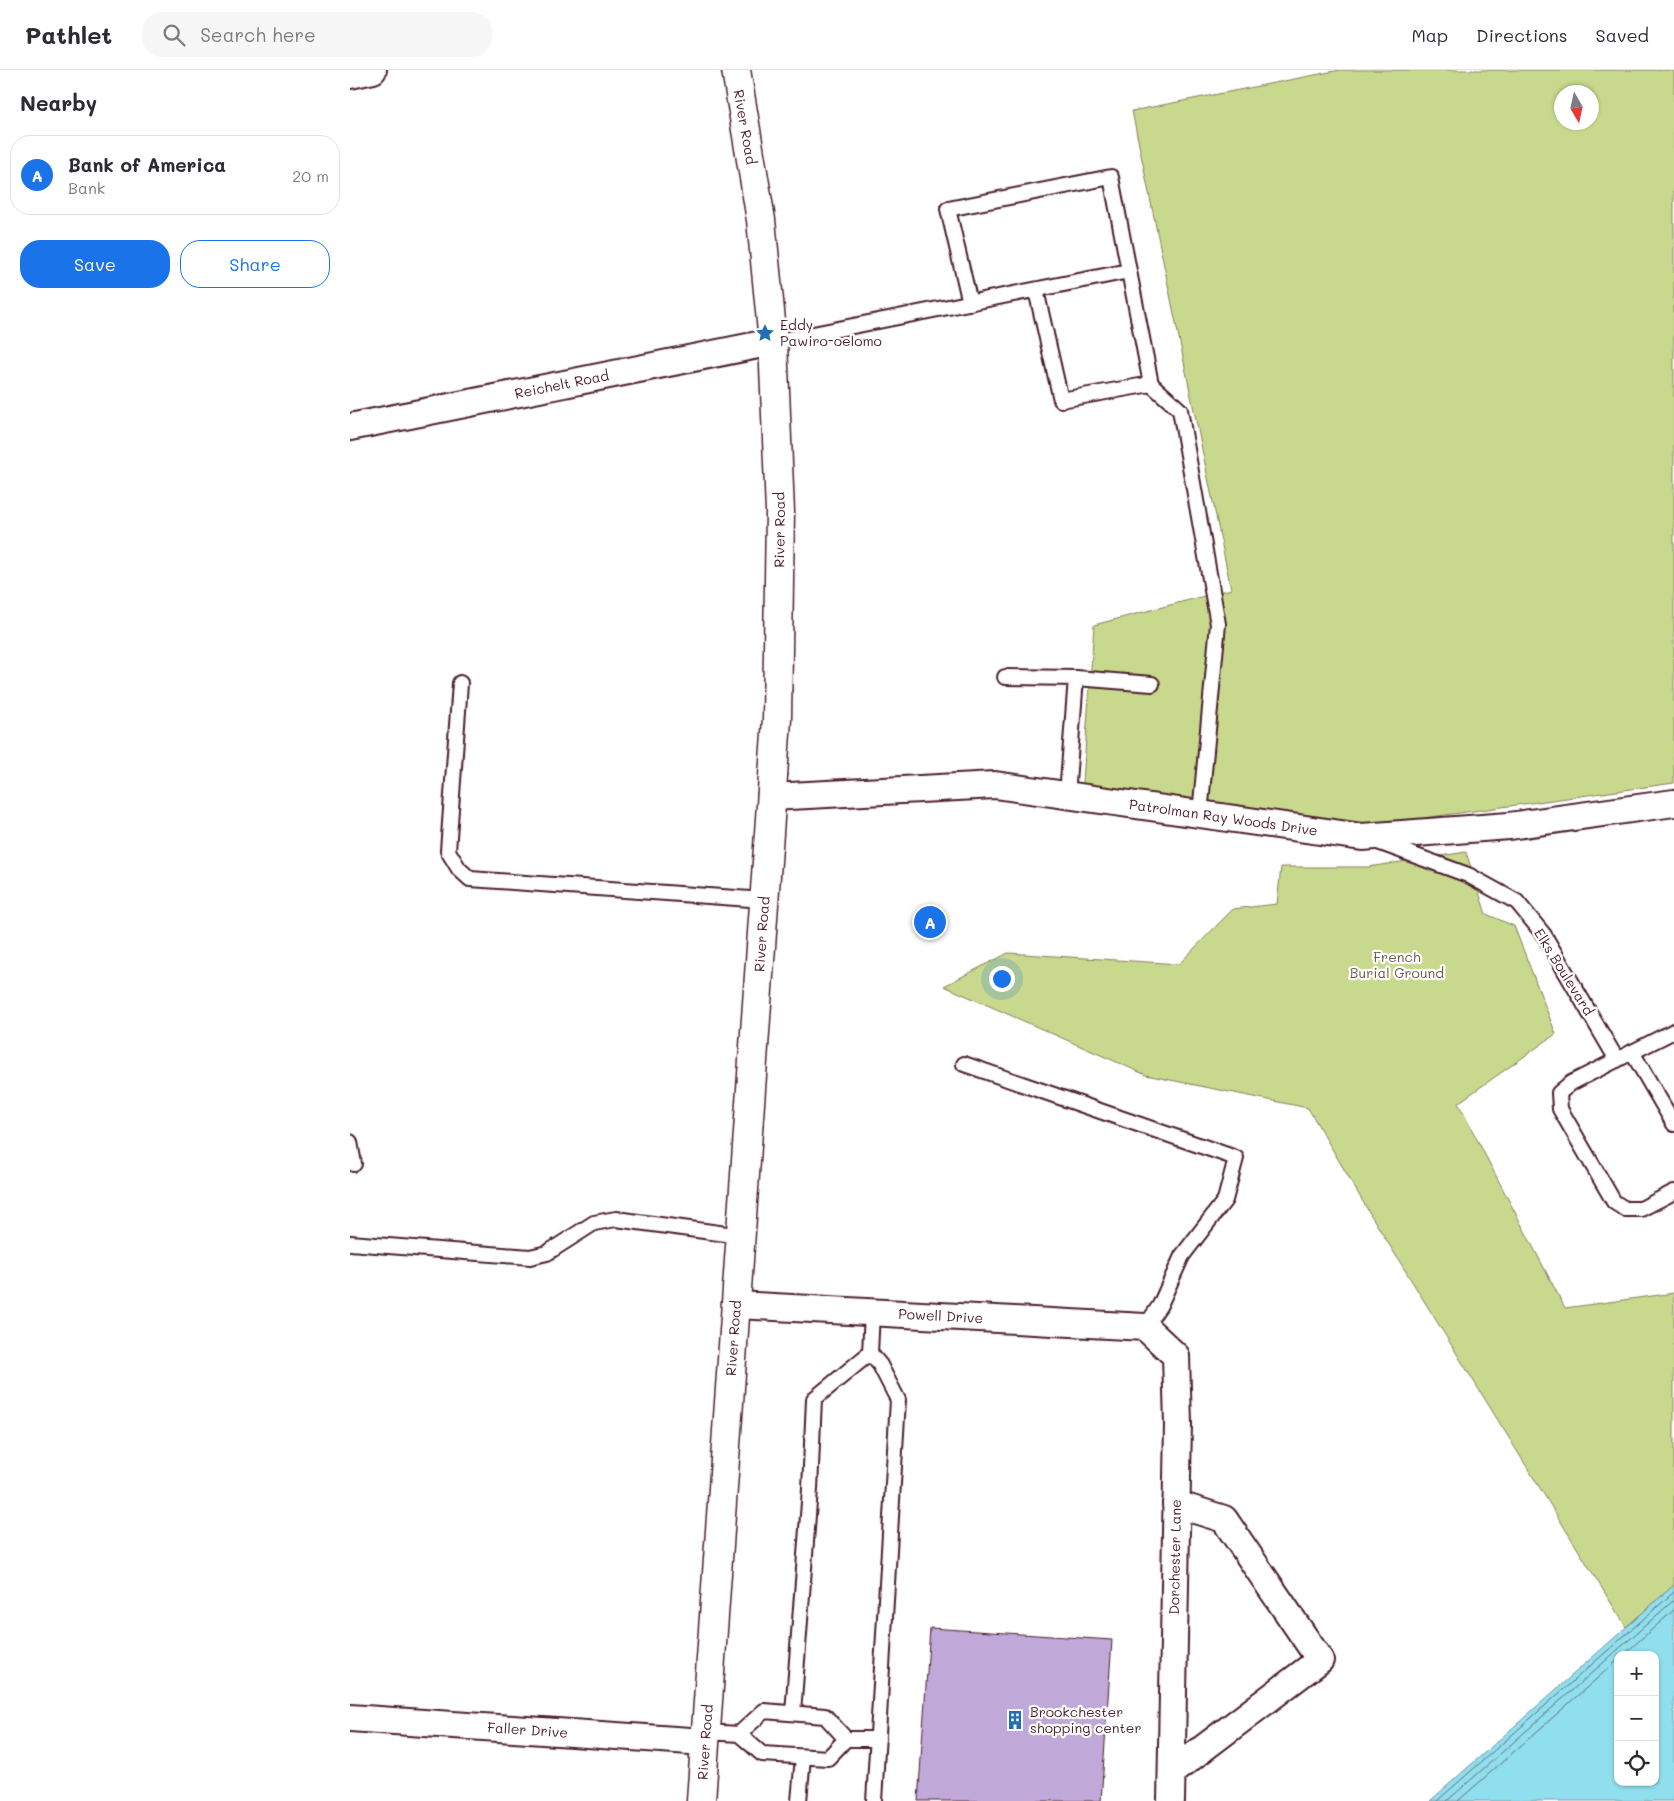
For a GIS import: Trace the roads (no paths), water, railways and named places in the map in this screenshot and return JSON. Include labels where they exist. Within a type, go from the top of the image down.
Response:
[{"type":"main road","name":"River Road","points":[[701,1801],[777,719],[780,512],[773,342],[761,220],[736,70]]},
{"type":"street","points":[[350,75],[373,70]]},
{"type":"street","name":"Reichelt Road","points":[[350,427],[773,342]]},
{"type":"street","name":"Patrolman Ray Woods Drive","points":[[771,797],[995,785],[1362,837],[1509,826],[1674,804]]},
{"type":"street","name":"Powell Drive","points":[[736,1305],[1145,1327]]},
{"type":"street","name":"Dorchester Lane","points":[[1145,1327],[1176,1356],[1178,1424],[1171,1801]]},
{"type":"street","points":[[1172,1772],[1320,1660],[1224,1518],[1176,1504]]},
{"type":"street","name":"Faller Drive","points":[[350,1718],[705,1737]]},
{"type":"lane","points":[[970,303],[948,209],[1111,177],[1151,384],[1180,410],[1218,624],[1200,814]]},
{"type":"lane","points":[[773,342],[1129,271]]},
{"type":"lane","points":[[1036,290],[1061,400],[1151,384]]},
{"type":"lane","points":[[1005,677],[1076,678],[1152,684]]},
{"type":"lane","points":[[1067,795],[1076,678]]},
{"type":"lane","points":[[460,683],[448,850],[459,869],[470,879],[764,900]]},
{"type":"lane","name":"Elks Boulevard","points":[[1362,837],[1468,875],[1517,902],[1544,934],[1618,1060]]},
{"type":"lane","points":[[1674,1031],[1571,1083],[1559,1093],[1560,1109],[1614,1202],[1625,1209],[1641,1209],[1674,1192]]},
{"type":"lane","points":[[1632,1052],[1674,1124]]},
{"type":"lane","points":[[964,1064],[1236,1158],[1225,1200],[1182,1256],[1160,1305],[1145,1327]]},
{"type":"lane","points":[[350,1142],[354,1164]]},
{"type":"lane","points":[[350,1243],[530,1257],[546,1253],[594,1223],[616,1219],[741,1236]]},
{"type":"lane","points":[[872,1312],[870,1354],[880,1365],[898,1400],[874,1801]]},
{"type":"lane","points":[[793,1713],[809,1499],[814,1399],[870,1354]]},
{"type":"lane","points":[[705,1737],[739,1734],[764,1711],[825,1716],[846,1739]]},
{"type":"lane","points":[[739,1734],[762,1754],[828,1758],[846,1739],[878,1739]]},
{"type":"lane","points":[[800,1801],[803,1757]]},
{"type":"water","points":[[1674,1585],[1674,1801],[1430,1801]]},
{"type":"place","name":"Eddy Pawiro-oelomo","points":[[765,333]]},
{"type":"place","name":"Bank of America","points":[[930,922]]},
{"type":"place","name":"Brookchester shopping center","points":[[1015,1720]]},
{"type":"park label","name":"French Burial Ground","points":[[1397,966]]}]
